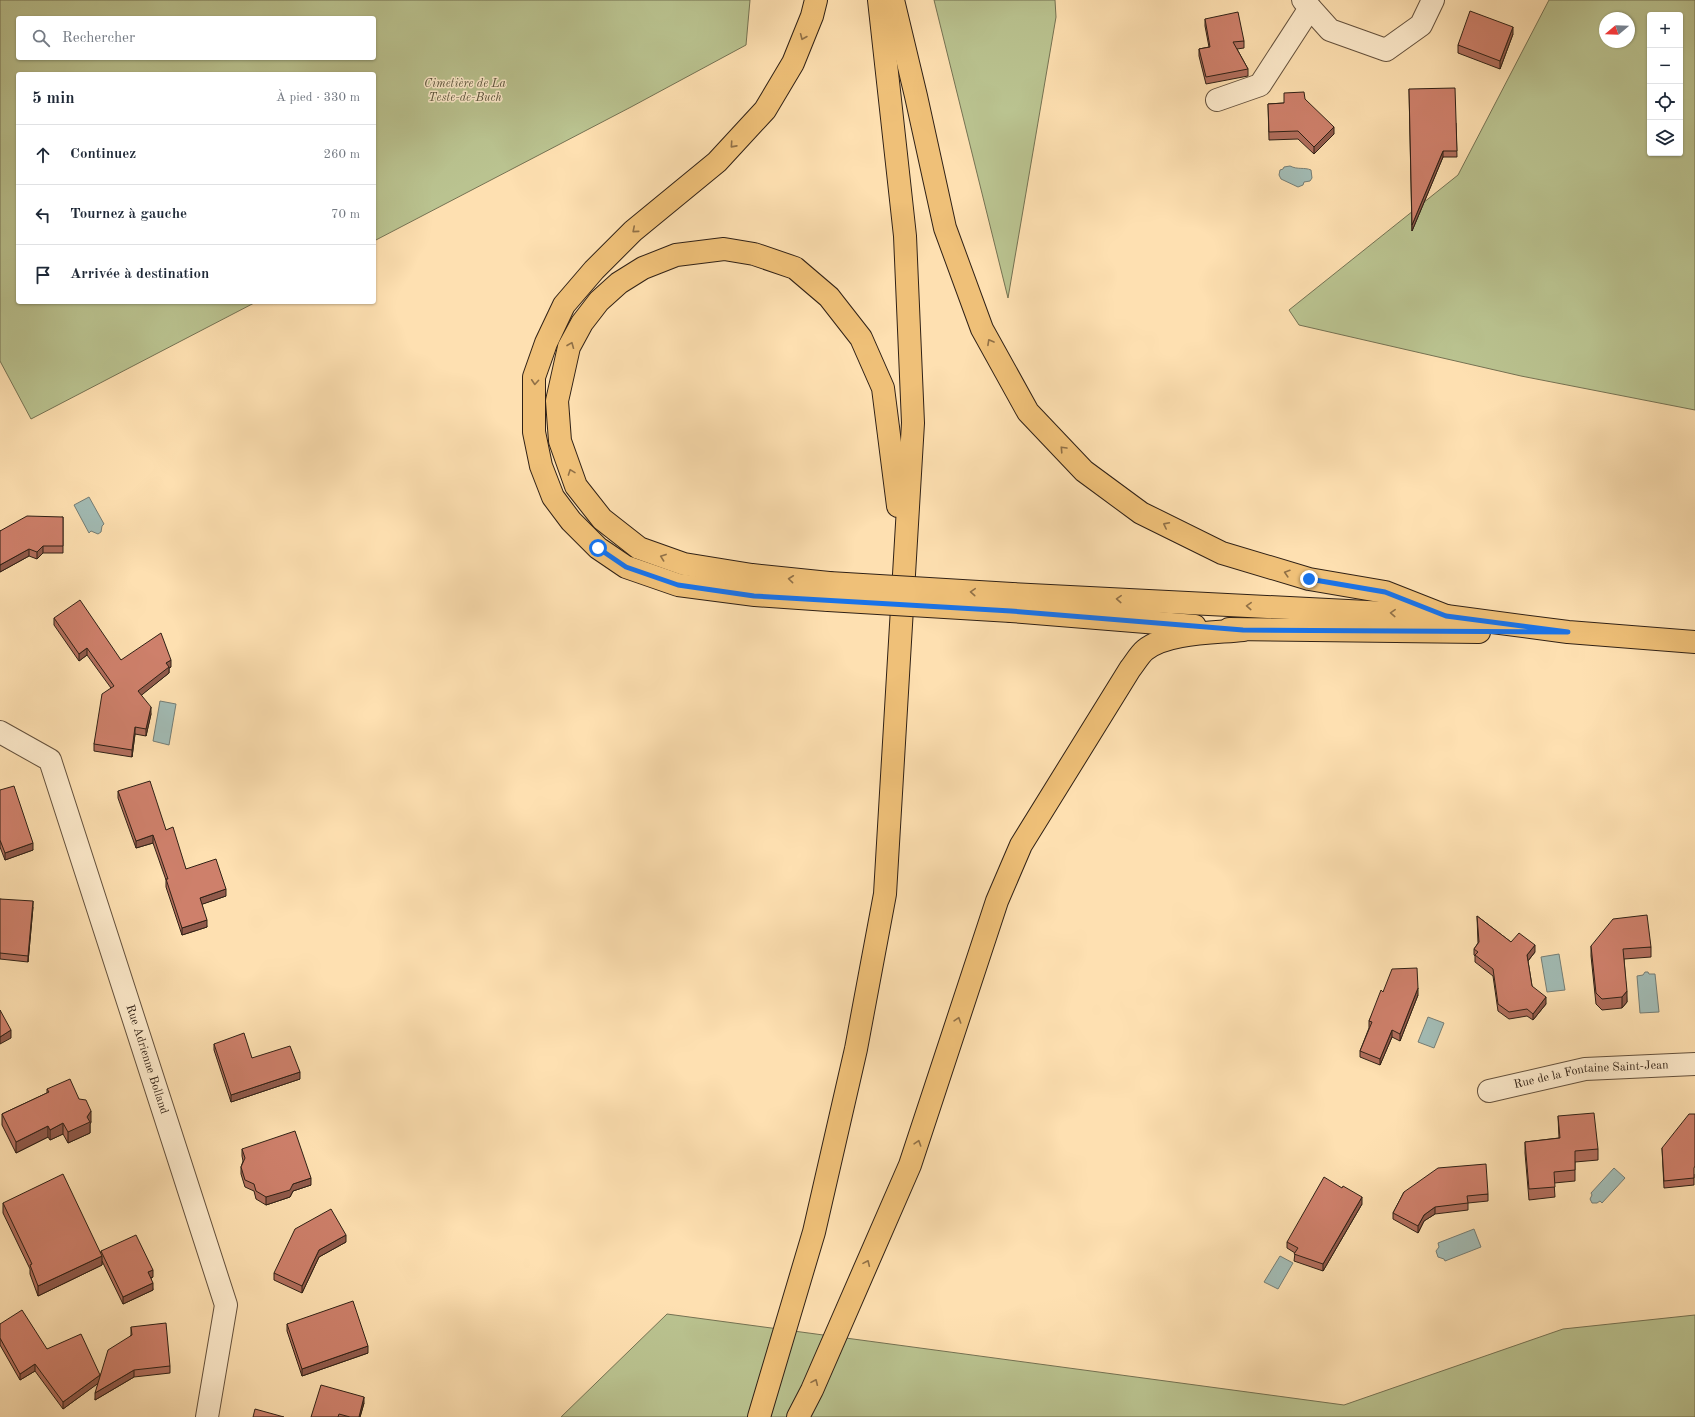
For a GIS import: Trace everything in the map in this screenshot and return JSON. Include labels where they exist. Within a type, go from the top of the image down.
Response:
[{"type":"main road","points":[[816,0],[812,16],[792,63],[765,110],[718,162],[628,237],[594,270],[564,305],[546,343],[534,377],[534,432],[541,466],[553,497],[571,521],[598,548],[626,567],[678,585],[754,596],[829,591],[1011,603],[1446,616],[1568,632],[1695,642]]},
{"type":"main road","points":[[759,1417],[814,1232],[856,1049],[884,894],[913,423],[905,244],[879,0]]},
{"type":"main road","points":[[892,0],[916,96],[945,228],[982,329],[1028,412],[1084,471],[1141,513],[1222,554],[1309,579],[1385,592],[1446,616]]},
{"type":"main road","points":[[829,591],[752,575],[684,564],[639,548],[602,520],[576,486],[560,441],[557,400],[569,347],[582,324],[599,301],[619,283],[643,268],[676,255],[724,249],[754,254],[795,268],[829,297],[862,338],[883,388],[905,555]]},
{"type":"main road","points":[[1011,603],[1243,630]]},
{"type":"main road","points":[[798,1417],[812,1390],[910,1165],[997,901],[1021,845],[1130,669],[1145,650],[1158,642],[1175,637],[1243,630],[1568,632]]},
{"type":"street","points":[[1218,100],[1260,85],[1306,4],[1330,30],[1386,50],[1421,25],[1433,0]]},
{"type":"street","name":"Rue Adrienne Bolland","points":[[0,732],[50,760],[226,1305],[207,1417]]},
{"type":"street","name":"Rue de la Fontaine Saint-Jean","points":[[1489,1091],[1585,1069],[1695,1064]]},
{"type":"green space","name":"Cimetière de La Teste-de-Buch","points":[[0,0],[750,0],[746,45],[631,107],[376,240],[376,72],[16,72],[16,304],[252,304],[31,419],[0,361]]},
{"type":"green space","points":[[934,0],[1055,0],[1056,17],[1008,298]]},
{"type":"green space","points":[[1549,0],[1695,0],[1695,410],[1521,376],[1299,325],[1289,310],[1458,175]]},
{"type":"green space","points":[[667,1314],[1344,1405],[1563,1329],[1695,1315],[1695,1417],[561,1417]]},
{"type":"water","points":[[1290,166],[1311,170],[1312,178],[1310,181],[1304,182],[1303,185],[1298,187],[1281,179],[1279,175],[1280,170],[1284,167]]},
{"type":"water","points":[[89,497],[104,524],[101,532],[98,534],[91,531],[89,533],[74,505]]},
{"type":"water","points":[[160,701],[176,704],[169,745],[153,741]]},
{"type":"water","points":[[1559,954],[1565,990],[1547,992],[1541,957]]},
{"type":"water","points":[[1645,972],[1655,974],[1659,1012],[1640,1013],[1637,976],[1643,975]]},
{"type":"water","points":[[1428,1017],[1444,1023],[1434,1048],[1418,1042]]},
{"type":"water","points":[[1614,1168],[1625,1178],[1602,1203],[1600,1201],[1597,1203],[1592,1203],[1590,1199],[1592,1195],[1591,1193]]},
{"type":"water","points":[[1474,1229],[1481,1247],[1445,1261],[1444,1259],[1438,1257],[1436,1251],[1439,1247],[1438,1243]]},
{"type":"water","points":[[1280,1256],[1293,1263],[1278,1289],[1264,1282]]},
{"type":"building","points":[[1470,11],[1513,27],[1500,61],[1458,45]]},
{"type":"building","points":[[1238,12],[1244,41],[1233,42],[1248,69],[1206,77],[1199,49],[1210,47],[1205,19]]},
{"type":"building","points":[[1455,88],[1457,151],[1443,151],[1412,225],[1409,89]]},
{"type":"building","points":[[1304,92],[1305,99],[1334,127],[1314,147],[1298,131],[1269,132],[1268,104],[1284,103],[1284,93]]},
{"type":"building","points":[[27,516],[63,517],[63,546],[43,546],[37,552],[29,549],[0,565],[0,531]]},
{"type":"building","points":[[80,600],[121,660],[161,633],[171,660],[166,663],[169,667],[138,691],[151,707],[146,729],[135,727],[132,750],[94,744],[102,694],[114,686],[87,648],[79,654],[54,618]]},
{"type":"building","points":[[150,781],[166,830],[173,827],[186,869],[216,859],[226,889],[200,898],[207,920],[182,928],[166,879],[168,879],[153,835],[136,841],[118,791]]},
{"type":"building","points":[[14,786],[33,843],[5,853],[0,840],[0,790]]},
{"type":"building","points":[[0,899],[33,901],[28,956],[0,953]]},
{"type":"building","points":[[1647,915],[1651,947],[1623,949],[1627,991],[1622,997],[1602,999],[1596,993],[1591,946],[1613,919]]},
{"type":"building","points":[[1477,916],[1511,942],[1519,933],[1535,945],[1527,955],[1532,986],[1546,997],[1533,1014],[1527,1009],[1509,1012],[1498,1004],[1493,969],[1475,955],[1478,952],[1474,949],[1479,942]]},
{"type":"building","points":[[1417,968],[1418,988],[1400,1034],[1392,1030],[1380,1059],[1360,1051],[1372,1022],[1369,1021],[1381,990],[1383,992],[1392,969]]},
{"type":"building","points":[[0,1010],[11,1030],[0,1037]]},
{"type":"building","points":[[244,1033],[252,1058],[290,1046],[300,1072],[231,1095],[214,1044]]},
{"type":"building","points":[[70,1079],[79,1099],[86,1100],[91,1111],[87,1117],[90,1122],[68,1132],[63,1123],[50,1130],[48,1126],[16,1142],[2,1114],[49,1092],[47,1089]]},
{"type":"building","points":[[1594,1113],[1598,1149],[1575,1151],[1575,1170],[1554,1172],[1555,1187],[1529,1189],[1525,1142],[1560,1138],[1558,1116]]},
{"type":"building","points":[[1689,1114],[1695,1114],[1694,1178],[1664,1181],[1662,1148]]},
{"type":"building","points":[[295,1131],[311,1178],[293,1184],[290,1190],[266,1197],[256,1191],[254,1184],[245,1180],[241,1167],[245,1158],[242,1149]]},
{"type":"building","points":[[1486,1164],[1488,1194],[1467,1196],[1468,1203],[1435,1207],[1424,1215],[1418,1226],[1393,1213],[1404,1192],[1438,1168]]},
{"type":"building","points":[[63,1174],[102,1256],[38,1286],[30,1265],[32,1264],[3,1203]]},
{"type":"building","points":[[1324,1177],[1342,1188],[1343,1186],[1362,1197],[1323,1264],[1294,1254],[1298,1248],[1287,1242]]},
{"type":"building","points":[[331,1209],[346,1235],[319,1250],[302,1286],[274,1273],[295,1229]]},
{"type":"building","points":[[136,1235],[153,1270],[148,1272],[153,1283],[123,1297],[101,1251]]},
{"type":"building","points":[[353,1301],[368,1346],[302,1369],[287,1324]]},
{"type":"building","points":[[22,1310],[47,1349],[81,1334],[100,1375],[63,1402],[35,1364],[20,1374],[0,1338],[0,1324]]},
{"type":"building","points":[[166,1323],[170,1366],[134,1370],[95,1393],[108,1350],[132,1335],[131,1327]]},
{"type":"building","points":[[321,1385],[364,1397],[359,1417],[350,1417],[339,1414],[338,1417],[311,1417]]},
{"type":"building","points":[[255,1409],[284,1417],[253,1417]]},
{"type":"route","points":[[598,548],[626,567],[678,585],[754,596],[1011,611],[1243,630],[1568,632],[1446,616],[1385,592],[1309,579]]}]
